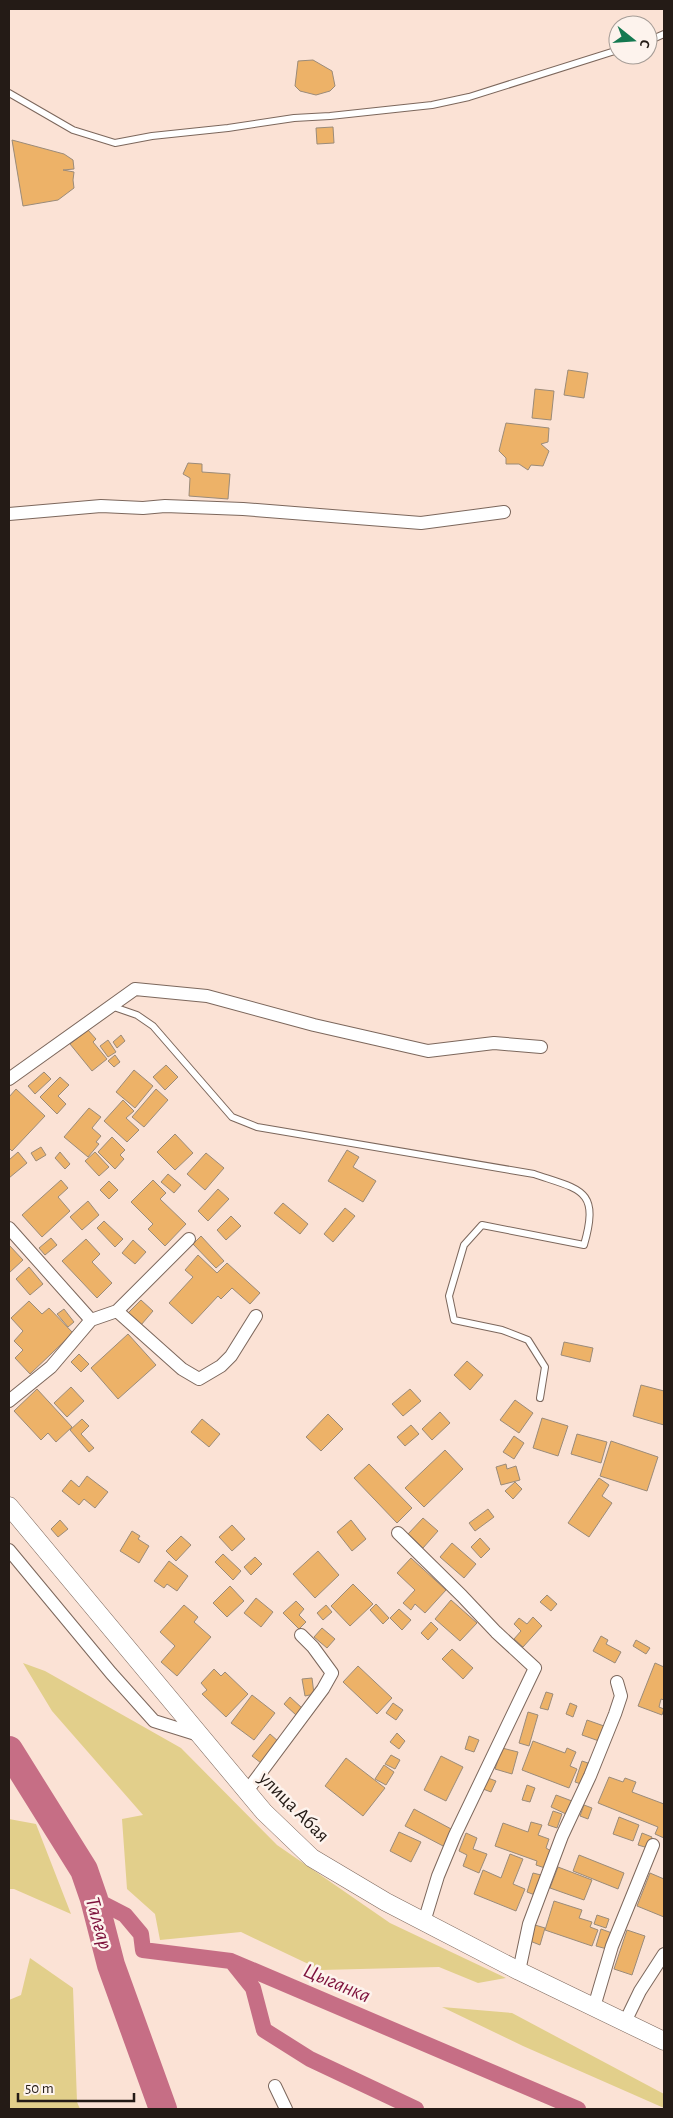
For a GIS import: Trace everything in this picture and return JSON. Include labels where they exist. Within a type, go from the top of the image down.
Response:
[{"type":"street","points":[[9,514],[100,506],[143,508],[165,506],[243,509],[421,523],[504,512]]},
{"type":"street","points":[[9,1079],[110,1005],[135,989],[207,996],[314,1025],[428,1050],[494,1042],[541,1048]]},
{"type":"street","points":[[9,1228],[91,1320]]},
{"type":"street","points":[[9,1401],[51,1367],[91,1320],[117,1311],[189,1239]]},
{"type":"street","points":[[117,1311],[182,1369],[199,1379],[221,1366],[232,1356],[256,1316]]},
{"type":"street","name":"улица Абая","points":[[9,1506],[264,1812],[312,1858],[424,1922],[519,1971],[664,2040]]},
{"type":"street","points":[[398,1533],[462,1596],[502,1639],[535,1668],[455,1835],[438,1876],[424,1922]]},
{"type":"street","points":[[9,1550],[110,1673],[154,1721],[202,1736]]},
{"type":"street","points":[[247,1791],[323,1689],[332,1672],[313,1647],[301,1636]]},
{"type":"street","points":[[519,1971],[529,1924],[562,1836],[590,1776],[615,1714],[621,1696],[617,1682]]},
{"type":"street","points":[[594,2007],[612,1946],[653,1845]]},
{"type":"street","points":[[626,2022],[640,1991],[664,1954]]},
{"type":"street","points":[[274,2086],[286,2109]]},
{"type":"lane","points":[[9,93],[73,130],[115,143],[152,136],[228,128],[294,118],[432,105],[470,97],[608,53]]},
{"type":"lane","points":[[110,1005],[137,1015],[153,1026],[232,1117],[257,1127],[534,1174],[578,1189],[589,1202],[590,1223],[584,1245],[482,1225],[464,1245],[449,1296],[454,1320],[502,1330],[528,1340],[545,1367],[540,1398]]},
{"type":"shaded area","points":[[23,1663],[45,1671],[181,1748],[277,1845],[390,1923],[506,1978],[478,1983],[439,1967],[321,1970],[241,1932],[160,1940],[155,1914],[127,1889],[122,1819],[143,1815],[52,1711]]},
{"type":"shaded area","points":[[9,1819],[36,1824],[71,1914],[14,1889],[9,1889]]},
{"type":"shaded area","points":[[30,1958],[73,1988],[77,2102],[80,2109],[9,2109],[9,2000],[21,1995]]},
{"type":"shaded area","points":[[442,2007],[512,2013],[664,2094],[664,2108],[523,2046]]},
{"type":"building","points":[[313,60],[332,71],[335,86],[330,91],[316,95],[300,91],[295,86],[298,61]]},
{"type":"building","points":[[333,127],[334,143],[317,144],[316,128]]},
{"type":"building","points":[[12,140],[64,154],[73,160],[74,169],[63,170],[74,172],[74,188],[58,200],[23,206]]},
{"type":"building","points":[[568,370],[588,373],[584,398],[564,395]]},
{"type":"building","points":[[535,389],[554,391],[551,420],[532,418]]},
{"type":"building","points":[[506,423],[549,428],[548,442],[541,444],[549,451],[543,466],[531,465],[528,470],[519,464],[506,464],[506,458],[499,451]]},
{"type":"building","points":[[188,463],[202,464],[202,472],[230,474],[228,499],[189,496],[190,478],[183,474]]},
{"type":"building","points":[[88,1030],[96,1039],[93,1042],[107,1059],[92,1071],[70,1044]]},
{"type":"building","points":[[121,1035],[125,1041],[117,1048],[113,1042]]},
{"type":"building","points":[[108,1040],[116,1052],[108,1057],[100,1046]]},
{"type":"building","points":[[115,1055],[120,1062],[114,1067],[108,1061]]},
{"type":"building","points":[[166,1065],[178,1077],[165,1090],[153,1077]]},
{"type":"building","points":[[134,1070],[153,1086],[135,1108],[116,1092]]},
{"type":"building","points":[[44,1072],[51,1079],[35,1094],[28,1086]]},
{"type":"building","points":[[60,1077],[69,1085],[58,1096],[66,1104],[57,1114],[40,1097]]},
{"type":"building","points":[[16,1089],[45,1116],[12,1151],[9,1148],[9,1097]]},
{"type":"building","points":[[156,1089],[168,1100],[144,1127],[132,1117]]},
{"type":"building","points":[[123,1100],[134,1111],[126,1118],[139,1130],[127,1142],[104,1121]]},
{"type":"building","points":[[89,1108],[101,1117],[92,1128],[101,1136],[96,1142],[99,1144],[88,1157],[64,1137]]},
{"type":"building","points":[[175,1134],[193,1153],[175,1170],[157,1152]]},
{"type":"building","points":[[112,1137],[125,1150],[120,1155],[124,1159],[115,1169],[98,1152]]},
{"type":"building","points":[[41,1147],[46,1155],[36,1161],[31,1153]]},
{"type":"building","points":[[347,1150],[359,1157],[353,1167],[376,1181],[363,1202],[328,1181]]},
{"type":"building","points":[[18,1152],[27,1163],[9,1178],[9,1160]]},
{"type":"building","points":[[60,1152],[70,1164],[65,1169],[55,1158]]},
{"type":"building","points":[[95,1152],[109,1167],[99,1176],[85,1161]]},
{"type":"building","points":[[206,1153],[224,1168],[205,1190],[187,1174]]},
{"type":"building","points":[[168,1174],[181,1185],[174,1193],[161,1182]]},
{"type":"building","points":[[61,1180],[68,1188],[58,1197],[70,1211],[42,1237],[22,1215]]},
{"type":"building","points":[[153,1180],[166,1193],[160,1199],[186,1224],[165,1246],[148,1229],[153,1224],[131,1202]]},
{"type":"building","points":[[109,1181],[118,1190],[109,1199],[100,1190]]},
{"type":"building","points":[[218,1189],[229,1199],[208,1221],[198,1211]]},
{"type":"building","points":[[88,1201],[99,1215],[82,1230],[70,1217]]},
{"type":"building","points":[[283,1203],[308,1224],[300,1234],[274,1213]]},
{"type":"building","points":[[345,1208],[355,1216],[333,1242],[324,1234]]},
{"type":"building","points":[[231,1216],[241,1226],[226,1240],[217,1230]]},
{"type":"building","points":[[104,1221],[123,1239],[115,1247],[97,1228]]},
{"type":"building","points":[[201,1236],[224,1261],[216,1268],[193,1244]]},
{"type":"building","points":[[51,1238],[57,1245],[45,1255],[39,1248]]},
{"type":"building","points":[[86,1239],[100,1254],[92,1262],[112,1283],[97,1298],[62,1261]]},
{"type":"building","points":[[133,1240],[146,1252],[135,1264],[122,1253]]},
{"type":"building","points":[[9,1245],[23,1260],[9,1273]]},
{"type":"building","points":[[198,1255],[217,1273],[227,1263],[260,1293],[250,1304],[232,1288],[221,1299],[218,1296],[192,1324],[169,1303],[193,1277],[185,1270]]},
{"type":"building","points":[[29,1267],[43,1284],[30,1295],[16,1279]]},
{"type":"building","points":[[141,1300],[153,1311],[141,1325],[128,1313]]},
{"type":"building","points":[[29,1301],[42,1314],[49,1308],[73,1333],[30,1374],[15,1358],[23,1350],[14,1341],[23,1331],[11,1318]]},
{"type":"building","points":[[64,1309],[74,1322],[68,1327],[57,1314]]},
{"type":"building","points":[[128,1334],[156,1365],[118,1399],[91,1368]]},
{"type":"building","points":[[564,1342],[593,1348],[590,1362],[561,1355]]},
{"type":"building","points":[[79,1354],[89,1364],[81,1372],[71,1362]]},
{"type":"building","points":[[467,1361],[483,1375],[470,1390],[454,1375]]},
{"type":"building","points":[[641,1385],[664,1391],[664,1425],[633,1416]]},
{"type":"building","points":[[71,1387],[84,1401],[67,1417],[54,1403]]},
{"type":"building","points":[[37,1389],[72,1427],[56,1442],[48,1433],[41,1440],[14,1411]]},
{"type":"building","points":[[410,1389],[421,1401],[403,1416],[392,1404]]},
{"type":"building","points":[[515,1400],[533,1413],[519,1433],[500,1420]]},
{"type":"building","points":[[440,1412],[450,1423],[432,1440],[422,1429]]},
{"type":"building","points":[[328,1414],[343,1429],[321,1451],[306,1437]]},
{"type":"building","points":[[542,1418],[568,1426],[558,1456],[533,1448]]},
{"type":"building","points":[[82,1419],[89,1426],[81,1434],[94,1448],[89,1452],[70,1430]]},
{"type":"building","points":[[202,1419],[220,1434],[209,1447],[191,1432]]},
{"type":"building","points":[[411,1425],[419,1434],[405,1446],[397,1437]]},
{"type":"building","points":[[577,1434],[607,1442],[601,1463],[571,1454]]},
{"type":"building","points":[[514,1436],[524,1443],[514,1459],[503,1452]]},
{"type":"building","points":[[611,1441],[658,1457],[647,1491],[600,1476]]},
{"type":"building","points":[[445,1450],[463,1469],[424,1507],[405,1488]]},
{"type":"building","points":[[369,1464],[412,1508],[397,1523],[354,1478]]},
{"type":"building","points":[[506,1464],[507,1469],[516,1466],[520,1480],[501,1485],[496,1467]]},
{"type":"building","points":[[87,1476],[108,1492],[95,1508],[84,1499],[79,1505],[62,1491],[71,1480],[79,1487]]},
{"type":"building","points":[[599,1478],[609,1485],[602,1496],[612,1503],[589,1537],[568,1523]]},
{"type":"building","points":[[515,1482],[522,1489],[513,1499],[505,1491]]},
{"type":"building","points":[[488,1509],[494,1517],[475,1531],[469,1523]]},
{"type":"building","points":[[423,1518],[438,1531],[423,1548],[408,1534]]},
{"type":"building","points":[[60,1520],[68,1529],[58,1537],[51,1529]]},
{"type":"building","points":[[351,1520],[366,1539],[352,1551],[337,1532]]},
{"type":"building","points":[[232,1525],[245,1539],[232,1551],[219,1537]]},
{"type":"building","points":[[132,1531],[140,1536],[138,1539],[149,1546],[139,1563],[120,1551]]},
{"type":"building","points":[[181,1536],[191,1545],[176,1561],[166,1551]]},
{"type":"building","points":[[480,1538],[490,1549],[481,1558],[471,1547]]},
{"type":"building","points":[[452,1543],[476,1564],[464,1578],[440,1557]]},
{"type":"building","points":[[318,1551],[339,1575],[315,1598],[293,1574]]},
{"type":"building","points":[[223,1554],[241,1571],[233,1580],[215,1562]]},
{"type":"building","points":[[255,1557],[262,1564],[251,1575],[244,1567]]},
{"type":"building","points":[[411,1558],[446,1590],[425,1613],[415,1604],[411,1610],[403,1603],[415,1590],[397,1573]]},
{"type":"building","points":[[169,1561],[188,1576],[177,1591],[167,1584],[164,1588],[154,1581]]},
{"type":"building","points":[[353,1584],[373,1604],[350,1626],[331,1606]]},
{"type":"building","points":[[230,1586],[244,1601],[227,1617],[213,1603]]},
{"type":"building","points":[[547,1595],[557,1604],[551,1611],[540,1602]]},
{"type":"building","points":[[256,1598],[273,1612],[261,1627],[244,1613]]},
{"type":"building","points":[[451,1600],[477,1623],[460,1641],[435,1619]]},
{"type":"building","points":[[296,1601],[304,1609],[299,1615],[306,1622],[299,1629],[283,1613]]},
{"type":"building","points":[[376,1604],[389,1618],[383,1624],[370,1610]]},
{"type":"building","points":[[184,1605],[198,1617],[194,1622],[211,1637],[177,1676],[161,1662],[175,1646],[160,1632]]},
{"type":"building","points":[[326,1605],[332,1612],[323,1620],[317,1613]]},
{"type":"building","points":[[399,1609],[411,1620],[402,1630],[390,1618]]},
{"type":"building","points":[[533,1617],[542,1626],[523,1647],[514,1639],[521,1631],[514,1624],[519,1618],[527,1624]]},
{"type":"building","points":[[431,1622],[438,1629],[428,1640],[421,1633]]},
{"type":"building","points":[[322,1628],[335,1639],[327,1648],[314,1637]]},
{"type":"building","points":[[601,1636],[608,1640],[606,1644],[621,1652],[615,1663],[593,1651]]},
{"type":"building","points":[[636,1640],[650,1648],[646,1654],[633,1646]]},
{"type":"building","points":[[452,1649],[473,1668],[463,1679],[442,1659]]},
{"type":"building","points":[[655,1663],[664,1667],[664,1700],[661,1699],[659,1707],[664,1709],[662,1715],[638,1706]]},
{"type":"building","points":[[358,1666],[392,1698],[377,1714],[343,1682]]},
{"type":"building","points":[[214,1669],[221,1676],[225,1672],[248,1694],[226,1717],[202,1694],[207,1690],[201,1683]]},
{"type":"building","points":[[312,1678],[314,1694],[305,1696],[302,1679]]},
{"type":"building","points":[[546,1692],[553,1694],[548,1710],[540,1708]]},
{"type":"building","points":[[252,1695],[275,1713],[254,1740],[231,1723]]},
{"type":"building","points":[[290,1697],[302,1708],[296,1715],[284,1704]]},
{"type":"building","points":[[393,1703],[403,1710],[396,1720],[386,1713]]},
{"type":"building","points":[[570,1703],[577,1706],[573,1717],[566,1714]]},
{"type":"building","points":[[528,1712],[538,1715],[529,1746],[519,1743]]},
{"type":"building","points":[[587,1720],[604,1726],[599,1741],[582,1735]]},
{"type":"building","points":[[397,1733],[405,1741],[399,1749],[390,1742]]},
{"type":"building","points":[[270,1734],[279,1742],[261,1763],[252,1756]]},
{"type":"building","points":[[469,1736],[479,1740],[474,1752],[465,1749]]},
{"type":"building","points":[[533,1741],[565,1753],[567,1748],[576,1752],[570,1766],[577,1769],[569,1788],[522,1770]]},
{"type":"building","points":[[502,1748],[518,1752],[512,1774],[495,1769]]},
{"type":"building","points":[[391,1755],[400,1760],[395,1769],[385,1764]]},
{"type":"building","points":[[441,1756],[463,1767],[446,1801],[424,1790]]},
{"type":"building","points":[[346,1758],[385,1788],[363,1816],[325,1786]]},
{"type":"building","points":[[582,1761],[588,1763],[581,1784],[575,1782]]},
{"type":"building","points":[[384,1765],[394,1772],[386,1785],[375,1779]]},
{"type":"building","points":[[609,1777],[623,1782],[625,1778],[636,1782],[632,1792],[664,1804],[664,1838],[655,1834],[658,1827],[598,1803]]},
{"type":"building","points":[[488,1778],[496,1781],[491,1792],[483,1789]]},
{"type":"building","points":[[527,1785],[535,1788],[530,1802],[522,1800]]},
{"type":"building","points":[[556,1795],[572,1801],[566,1814],[551,1807]]},
{"type":"building","points":[[584,1805],[592,1808],[588,1819],[580,1816]]},
{"type":"building","points":[[414,1809],[453,1830],[445,1847],[405,1826]]},
{"type":"building","points":[[553,1811],[562,1814],[557,1828],[548,1825]]},
{"type":"building","points":[[619,1817],[639,1825],[633,1841],[613,1834]]},
{"type":"building","points":[[531,1822],[542,1825],[538,1835],[549,1839],[546,1848],[551,1851],[545,1868],[536,1865],[537,1861],[495,1846],[503,1823],[528,1832]]},
{"type":"building","points":[[399,1832],[421,1842],[411,1862],[390,1851]]},
{"type":"building","points":[[466,1833],[477,1838],[473,1849],[487,1854],[479,1873],[463,1866],[467,1855],[459,1851]]},
{"type":"building","points":[[642,1833],[652,1837],[648,1848],[638,1845]]},
{"type":"building","points":[[510,1854],[523,1859],[513,1884],[525,1889],[516,1911],[474,1894],[483,1870],[501,1878]]},
{"type":"building","points":[[579,1855],[624,1873],[618,1889],[573,1871]]},
{"type":"building","points":[[558,1867],[592,1880],[584,1900],[550,1888]]},
{"type":"building","points":[[533,1873],[541,1875],[535,1895],[527,1892]]},
{"type":"building","points":[[650,1873],[664,1879],[664,1917],[637,1906]]},
{"type":"building","points":[[554,1901],[582,1910],[579,1918],[592,1922],[590,1927],[598,1930],[592,1946],[545,1930]]},
{"type":"building","points":[[597,1915],[609,1919],[606,1928],[594,1924]]},
{"type":"building","points":[[535,1925],[545,1928],[540,1945],[530,1941]]},
{"type":"building","points":[[601,1929],[612,1933],[607,1949],[596,1946]]},
{"type":"building","points":[[627,1930],[645,1936],[632,1975],[614,1969]]},
{"type":"waterway","name":"Талғар","points":[[9,1750],[84,1870],[94,1899],[111,1965],[163,2109]]},
{"type":"waterway","name":"Цыганка","points":[[94,1899],[125,1915],[141,1934],[143,1950],[231,1961],[578,2109]]},
{"type":"waterway","points":[[233,1963],[253,1988],[264,2030],[310,2059],[416,2109]]}]
